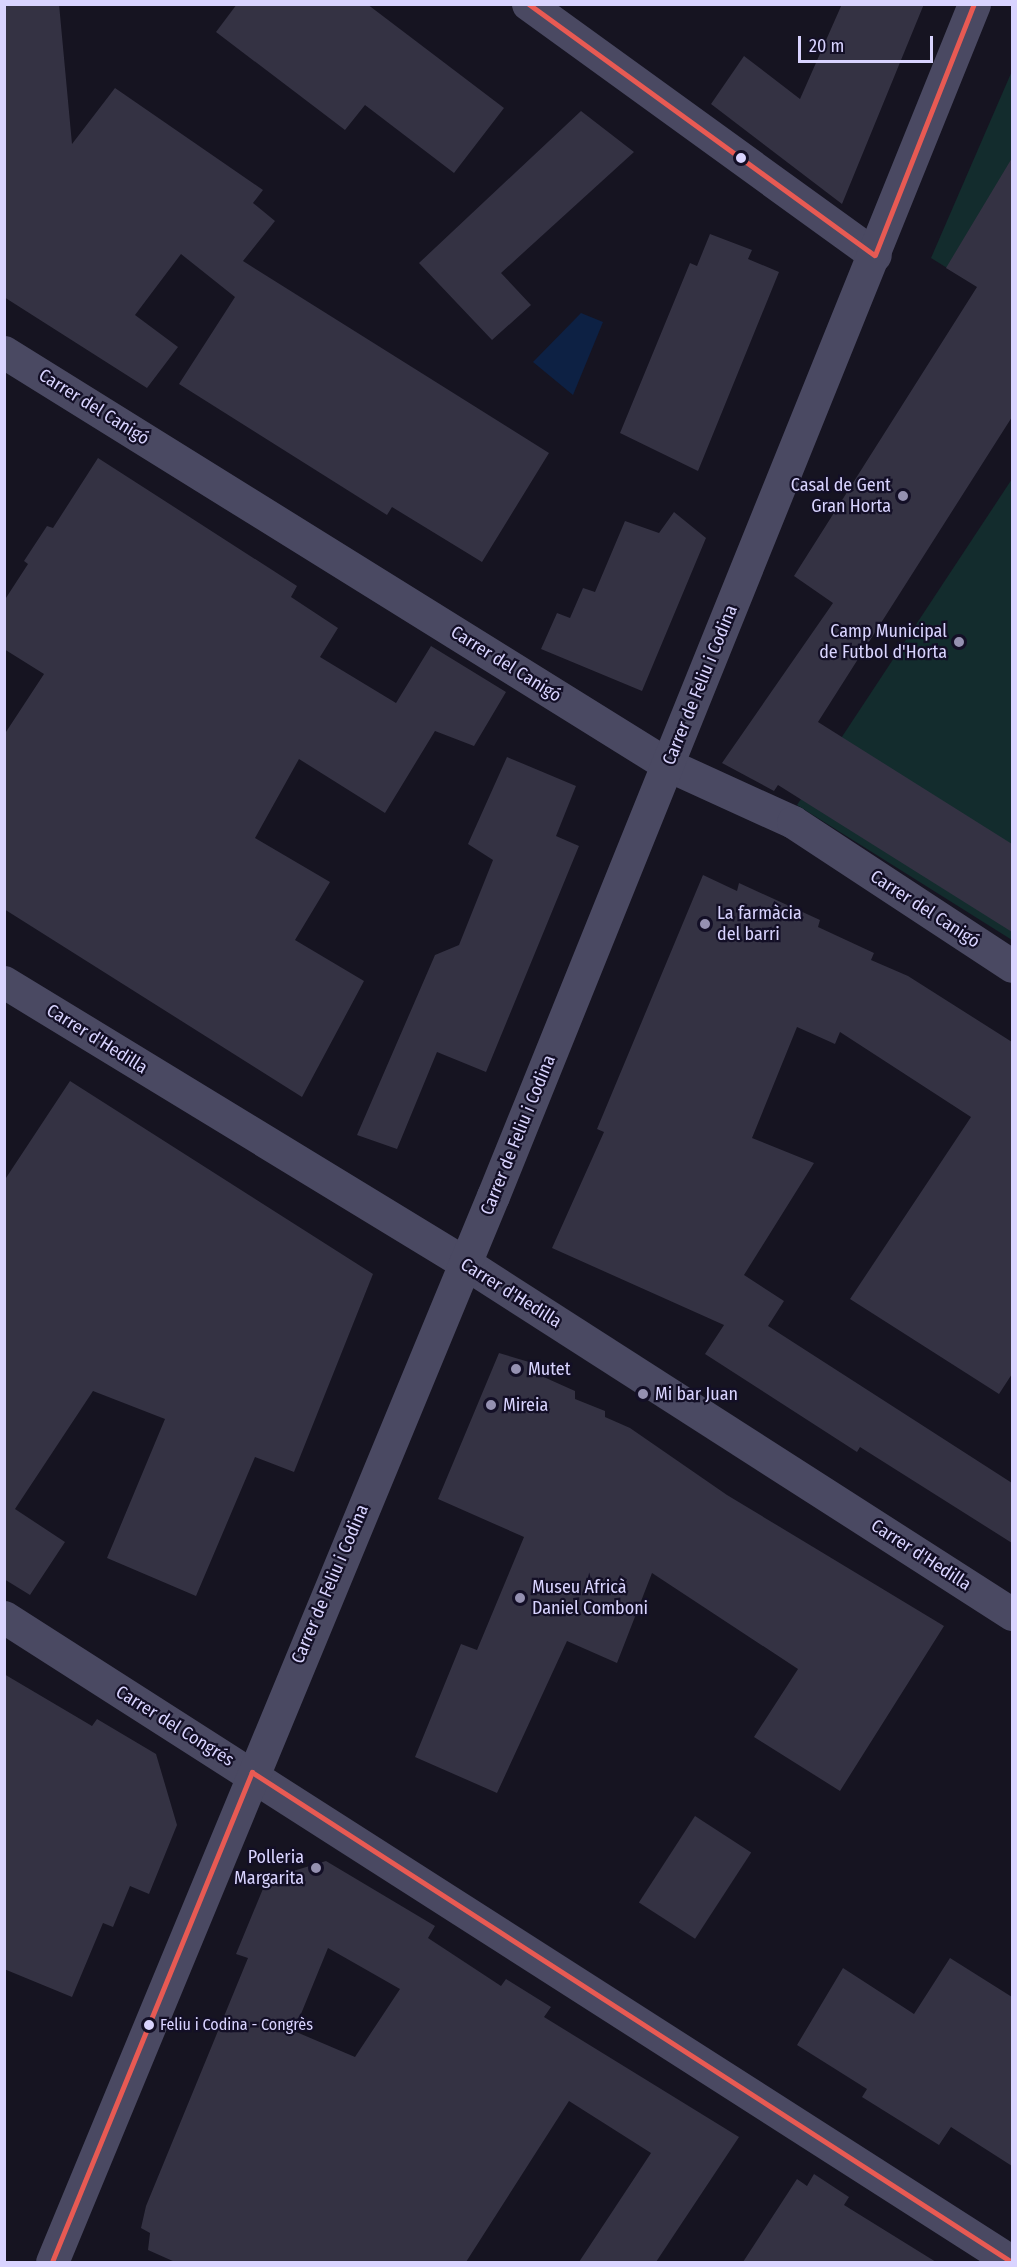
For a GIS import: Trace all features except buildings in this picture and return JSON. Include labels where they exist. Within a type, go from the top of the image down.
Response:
[{"type":"street","points":[[528,4],[875,255]]},
{"type":"street","name":"Carrer de Feliu i Codina","points":[[52,2262],[252,1772],[465,1263],[875,255],[974,4]]},
{"type":"street","name":"Carrer del Canigó","points":[[4,352],[668,765],[793,822],[1012,966]]},
{"type":"street","name":"Carrer d'Hedilla","points":[[4,982],[465,1263],[1012,1614]]},
{"type":"street","name":"Carrer del Congrés","points":[[4,1617],[252,1772],[1012,2262]]},
{"type":"green space","points":[[1012,71],[1012,308],[931,258]]},
{"type":"green space","name":"Camp Municipal de Futbol d'Horta","points":[[1012,479],[1012,940],[797,805]]},
{"type":"water","points":[[581,313],[603,322],[573,395],[533,362]]},
{"type":"transit line","points":[[529,4],[875,255],[974,4]]},
{"type":"transit line","points":[[52,2262],[252,1772],[1012,2262]]},
{"type":"place","name":"Casal de Gent Gran Horta","points":[[903,496]]},
{"type":"place","name":"Camp Municipal de Futbol d'Horta","points":[[959,642]]},
{"type":"place","name":"La farmàcia del barri","points":[[705,924]]},
{"type":"place","name":"Mutet","points":[[516,1369]]},
{"type":"place","name":"Mi bar Juan","points":[[643,1394]]},
{"type":"place","name":"Mireia","points":[[491,1405]]},
{"type":"place","name":"Museu Africà Daniel Comboni","points":[[520,1598]]},
{"type":"place","name":"Polleria Margarita","points":[[316,1868]]},
{"type":"place","name":"Feliu i Codina - Congrès","points":[[149,2025]]}]
